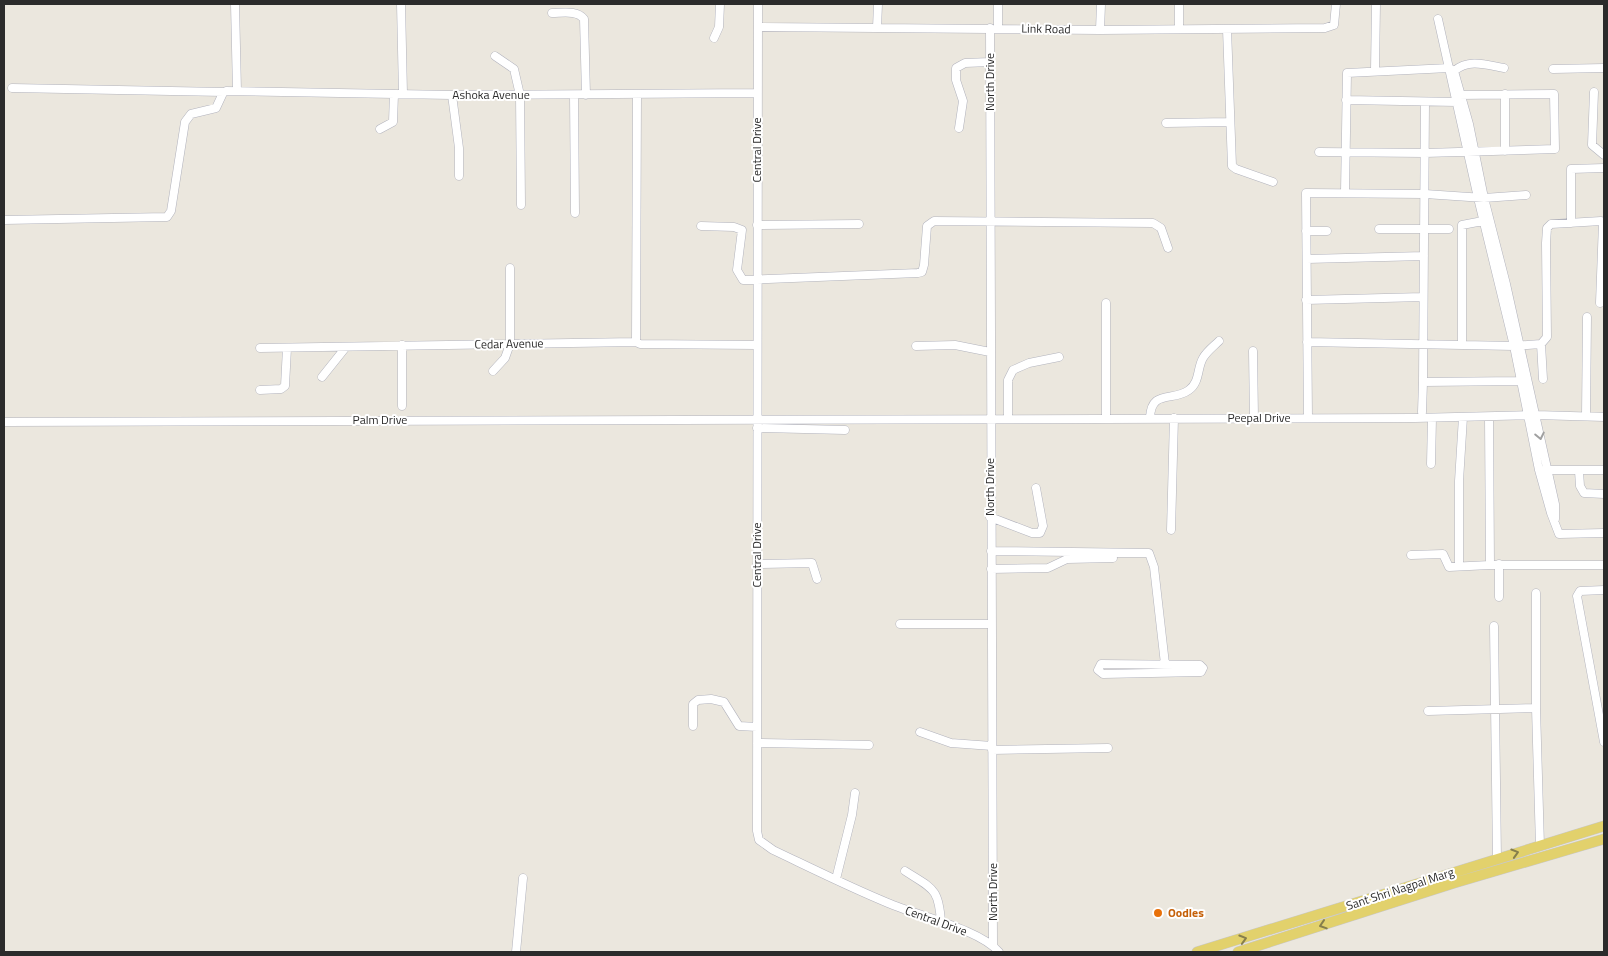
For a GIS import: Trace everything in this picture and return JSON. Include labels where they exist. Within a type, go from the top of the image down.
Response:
[{"type":"main road","name":"Sant Shri Nagpal Marg","points":[[1238,952],[1480,870],[1497,859],[1604,826]]},
{"type":"main road","name":"Sant Shri Nagpal Marg","points":[[1196,952],[1223,949],[1480,870],[1604,839]]},
{"type":"street","points":[[235,4],[236,91]]},
{"type":"street","points":[[380,129],[393,122],[399,94],[401,4]]},
{"type":"street","points":[[714,38],[719,27],[720,4]]},
{"type":"street","name":"Central Drive","points":[[758,4],[757,831],[760,840],[773,850],[888,903],[977,936],[993,945],[999,952]]},
{"type":"street","points":[[877,28],[878,4]]},
{"type":"street","name":"North Drive","points":[[993,945],[990,517],[990,62],[998,4]]},
{"type":"street","points":[[1100,30],[1101,4]]},
{"type":"street","points":[[1179,4],[1179,29]]},
{"type":"street","name":"Link Road","points":[[758,27],[1100,30],[1324,28],[1334,25],[1336,4]]},
{"type":"street","points":[[1374,70],[1376,4]]},
{"type":"street","points":[[552,13],[575,13],[584,19],[586,95]]},
{"type":"street","points":[[1438,19],[1452,69],[1517,346],[1532,415],[1539,470],[1551,513],[1555,519]]},
{"type":"street","points":[[1227,28],[1232,166],[1273,182]]},
{"type":"street","points":[[495,56],[514,69],[520,95],[521,205]]},
{"type":"street","points":[[959,128],[963,101],[956,80],[956,68],[966,63],[990,62]]},
{"type":"street","points":[[1345,192],[1347,72],[1452,69],[1471,62],[1504,68]]},
{"type":"street","points":[[1553,69],[1604,68]]},
{"type":"street","name":"Ashoka Avenue","points":[[12,88],[452,95],[757,93]]},
{"type":"street","points":[[4,220],[167,217],[171,212],[185,122],[191,114],[216,108],[225,92]]},
{"type":"street","points":[[1594,92],[1592,145],[1604,155]]},
{"type":"street","points":[[1319,152],[1425,153],[1552,150],[1556,147],[1555,94],[1504,94],[1458,97],[1425,102],[1346,100]]},
{"type":"street","points":[[1504,94],[1505,151]]},
{"type":"street","points":[[452,95],[459,148],[459,176]]},
{"type":"street","points":[[574,95],[575,213]]},
{"type":"street","points":[[636,342],[637,95]]},
{"type":"street","points":[[1422,412],[1425,102]]},
{"type":"street","points":[[1166,123],[1229,122]]},
{"type":"street","points":[[1571,222],[1570,170],[1604,168]]},
{"type":"street","points":[[1308,418],[1306,194],[1345,192],[1425,194],[1481,198],[1526,196]]},
{"type":"street","points":[[1462,344],[1462,225],[1487,220]]},
{"type":"street","points":[[701,226],[734,227],[742,230],[738,275],[743,280],[918,274],[922,272],[924,265],[928,223],[934,221],[1154,223],[1159,225],[1168,248]]},
{"type":"street","points":[[1543,379],[1541,344],[1547,337],[1547,230],[1551,224],[1571,222],[1603,223],[1600,303]]},
{"type":"street","points":[[757,225],[859,224]]},
{"type":"street","points":[[1378,229],[1449,229]]},
{"type":"street","points":[[1306,231],[1327,231]]},
{"type":"street","points":[[1306,259],[1424,256]]},
{"type":"street","points":[[493,371],[505,358],[510,344],[510,268]]},
{"type":"street","points":[[1306,300],[1423,297]]},
{"type":"street","points":[[1106,303],[1106,419]]},
{"type":"street","points":[[1586,317],[1586,416]]},
{"type":"street","points":[[1150,418],[1151,407],[1159,399],[1190,389],[1196,380],[1204,357],[1219,340]]},
{"type":"street","name":"Cedar Avenue","points":[[260,348],[636,342],[640,344],[757,345]]},
{"type":"street","points":[[1307,342],[1517,346],[1541,344]]},
{"type":"street","points":[[402,345],[402,406]]},
{"type":"street","points":[[916,346],[955,345],[990,352]]},
{"type":"street","points":[[1517,346],[1522,381],[1548,470],[1559,534],[1604,533]]},
{"type":"street","points":[[322,377],[346,347]]},
{"type":"street","points":[[260,390],[281,389],[285,386],[286,348]]},
{"type":"street","points":[[1253,352],[1254,418]]},
{"type":"street","points":[[1008,419],[1008,380],[1013,370],[1029,363],[1059,357]]},
{"type":"street","points":[[1423,382],[1522,381]]},
{"type":"street","name":"Peepal Drive","points":[[990,419],[1432,418],[1532,415],[1604,417]]},
{"type":"street","points":[[1460,566],[1459,481],[1463,417]]},
{"type":"street","points":[[1489,417],[1490,565]]},
{"type":"street","points":[[1171,530],[1174,418]]},
{"type":"street","points":[[1431,464],[1432,418]]},
{"type":"street","name":"Palm Drive","points":[[4,422],[990,419]]},
{"type":"street","points":[[757,428],[845,430]]},
{"type":"street","points":[[1539,470],[1604,470]]},
{"type":"street","points":[[1579,471],[1580,486],[1584,493],[1604,494]]},
{"type":"street","points":[[990,517],[1032,533],[1040,533],[1043,526],[1036,488]]},
{"type":"street","points":[[991,550],[1149,553],[1154,567],[1165,664]]},
{"type":"street","points":[[1411,555],[1443,554],[1448,566],[1499,564],[1604,565]]},
{"type":"street","points":[[991,569],[1048,568],[1067,559],[1113,558]]},
{"type":"street","points":[[757,564],[812,563],[815,565],[817,579]]},
{"type":"street","points":[[1499,564],[1499,597]]},
{"type":"street","points":[[1604,590],[1580,591],[1577,596],[1604,742]]},
{"type":"street","points":[[1536,594],[1536,708],[1540,846]]},
{"type":"street","points":[[900,624],[991,624]]},
{"type":"street","points":[[1494,626],[1497,859]]},
{"type":"street","points":[[1101,664],[1165,664],[1200,666],[1203,669],[1200,672],[1103,674],[1098,670],[1101,664]]},
{"type":"street","points":[[693,726],[694,704],[698,700],[711,699],[724,702],[739,726],[757,727]]},
{"type":"street","points":[[1428,711],[1536,708]]},
{"type":"street","points":[[920,732],[951,742],[992,748],[1108,748]]},
{"type":"street","points":[[757,743],[869,745]]},
{"type":"street","points":[[836,879],[852,815],[855,794]]},
{"type":"street","points":[[905,871],[934,891],[940,904],[941,923]]},
{"type":"street","points":[[516,952],[520,927],[523,878]]},
{"type":"place","name":"Oodles","points":[[1158,913]]}]
